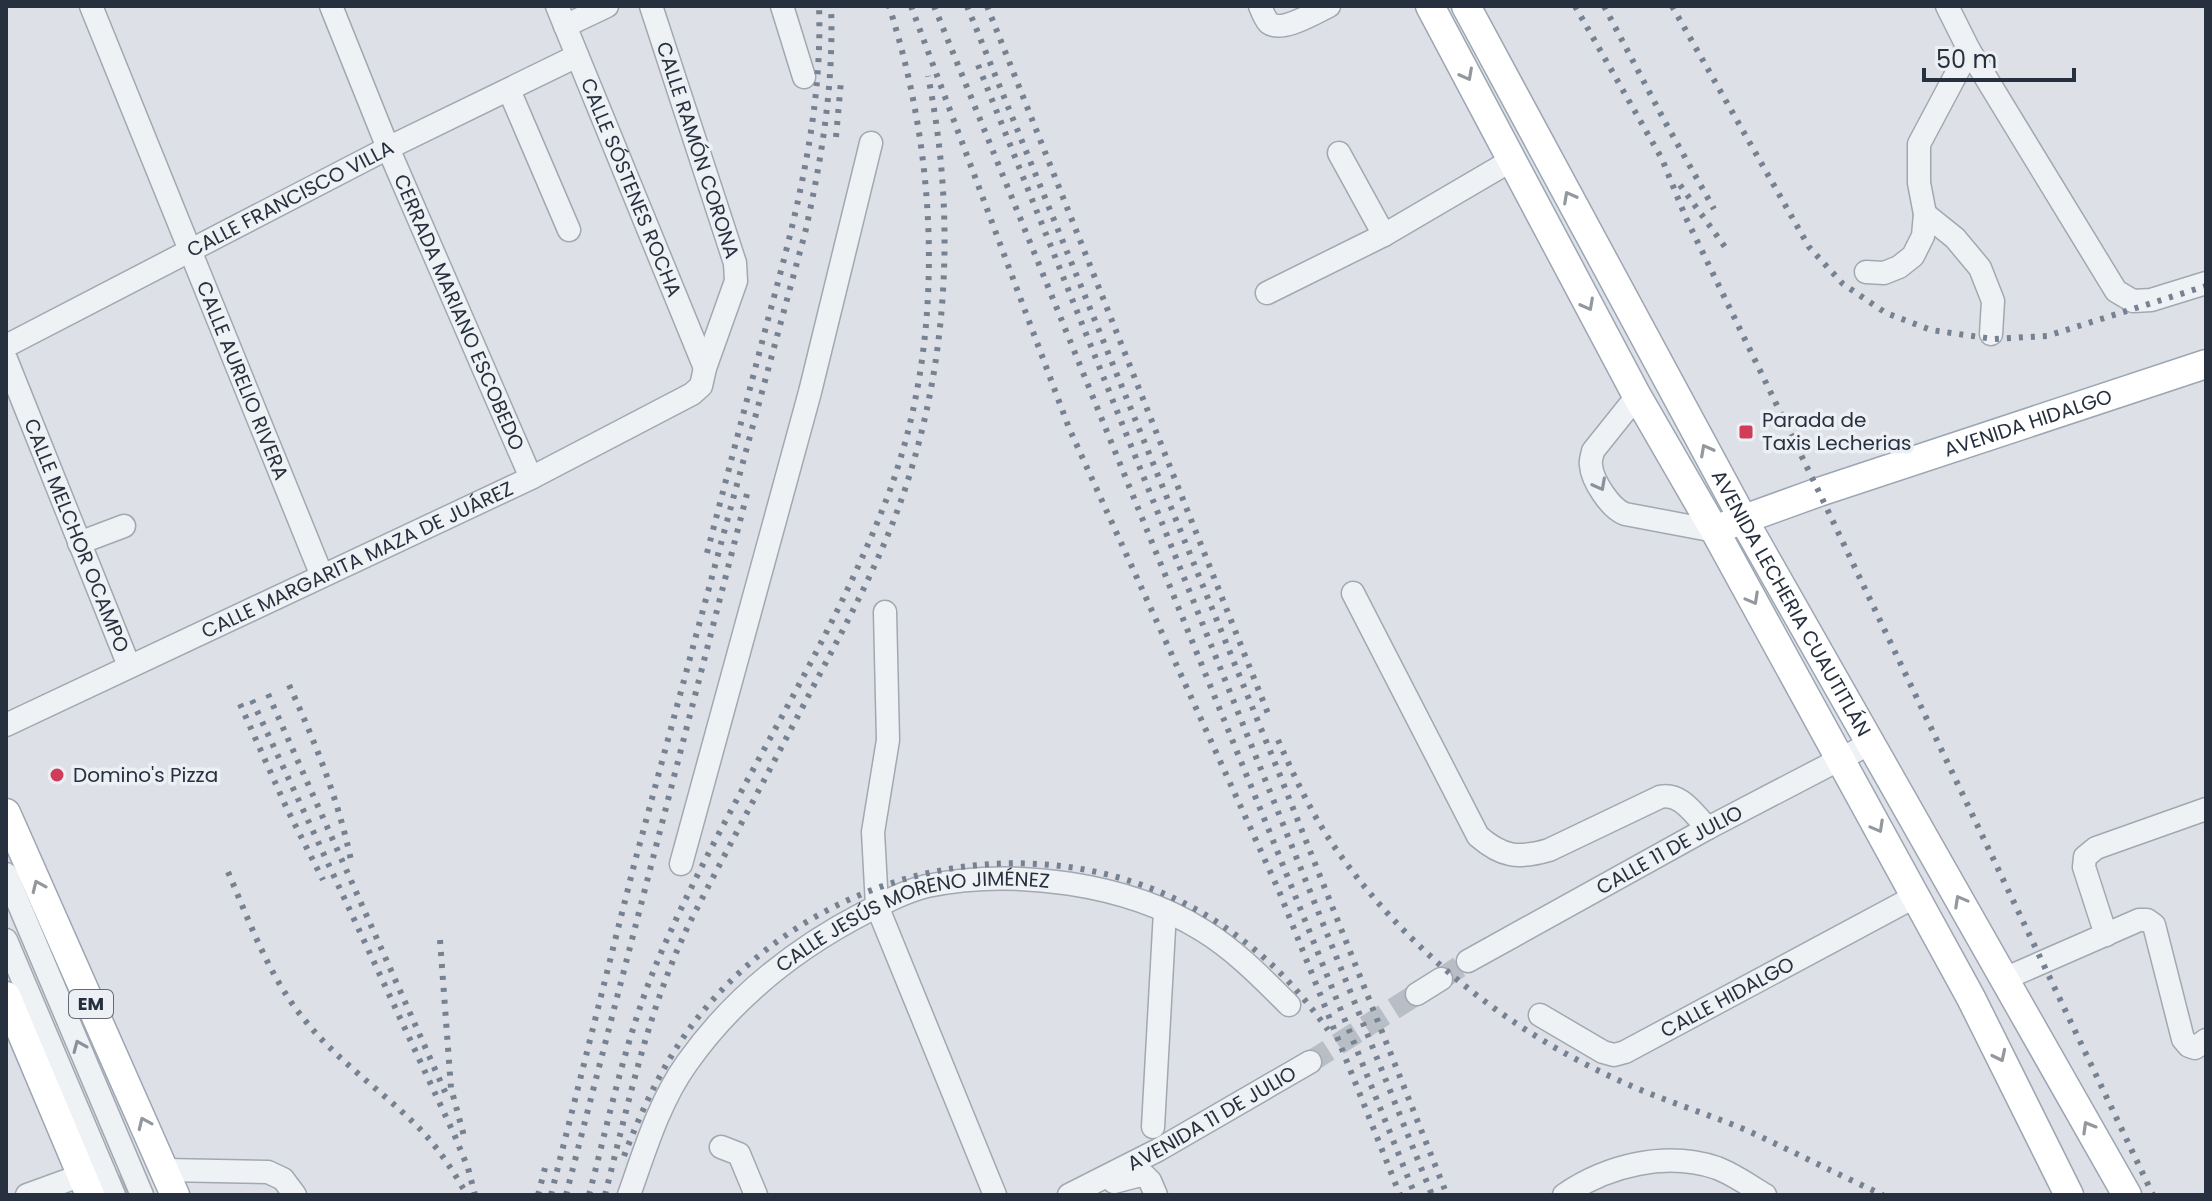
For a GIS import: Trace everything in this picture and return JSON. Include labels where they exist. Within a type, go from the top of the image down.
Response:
[{"type":"main road","name":"AVENIDA LECHERIA CUAUTITLÁN","points":[[1430,6],[1637,396],[1715,531],[1971,998],[2069,1195]]},
{"type":"main road","name":"AVENIDA LECHERIA CUAUTITLÁN","points":[[1466,6],[1743,519],[2127,1195]]},
{"type":"main road","name":"AVENIDA HIDALGO","points":[[1715,531],[1833,487],[2206,364]]},
{"type":"main road","name":"EM","points":[[6,813],[170,1183]]},
{"type":"main road","points":[[1971,998],[2004,979]]},
{"type":"main road","points":[[6,996],[16,1046],[86,1185]]},
{"type":"street","name":"CALLE AURELIO RIVERA","points":[[91,6],[322,576]]},
{"type":"street","points":[[331,6],[388,148]]},
{"type":"street","points":[[561,16],[607,6]]},
{"type":"street","name":"CALLE RAMÓN CORONA","points":[[651,6],[735,263],[736,281],[703,377]]},
{"type":"street","points":[[782,6],[804,77]]},
{"type":"street","points":[[1260,6],[1267,22],[1276,26],[1286,26],[1329,6]]},
{"type":"street","points":[[1947,6],[1969,50],[2116,291],[2133,301],[2151,300],[2206,283]]},
{"type":"street","name":"CALLE SÓSTENES ROCHA","points":[[561,16],[703,377]]},
{"type":"street","points":[[1866,272],[1884,273],[1899,267],[1913,256],[1923,236],[1925,214],[1919,183],[1919,144],[1969,50]]},
{"type":"street","name":"CALLE FRANCISCO VILLA","points":[[6,346],[388,148],[577,56]]},
{"type":"street","points":[[509,90],[569,230]]},
{"type":"street","points":[[681,864],[810,392],[871,143]]},
{"type":"street","name":"CERRADA MARIANO ESCOBEDO","points":[[388,148],[531,478]]},
{"type":"street","points":[[1339,153],[1384,235]]},
{"type":"street","points":[[1267,293],[1384,235],[1512,160]]},
{"type":"street","points":[[1925,214],[1955,238],[1980,268],[1993,301],[1991,334]]},
{"type":"street","name":"CALLE MELCHOR OCAMPO","points":[[6,359],[129,666]]},
{"type":"street","name":"CALLE MARGARITA MAZA DE JUÁREZ","points":[[6,725],[531,478],[692,394],[703,377]]},
{"type":"street","points":[[1637,396],[1593,451],[1590,461],[1608,501],[1616,511],[1625,514],[1715,531]]},
{"type":"street","points":[[79,543],[124,526]]},
{"type":"street","points":[[1353,593],[1478,836],[1493,849],[1509,855],[1530,856],[1669,795],[1678,798],[1708,828]]},
{"type":"street","points":[[885,612],[888,740],[873,832],[877,906],[995,1195]]},
{"type":"street","name":"CALLE 11 DE JULIO","points":[[1468,961],[1708,828],[1871,743]]},
{"type":"street","points":[[2106,935],[2084,867],[2085,857],[2096,848],[2206,809]]},
{"type":"street","points":[[6,874],[142,1195]]},
{"type":"street","name":"CALLE JESÚS MORENO JIMÉNEZ","points":[[629,1195],[654,1123],[686,1064],[723,1018],[774,971],[826,933],[877,906],[926,887],[1011,880],[1073,883],[1119,893],[1202,930],[1243,960],[1289,1005]]},
{"type":"street","name":"CALLE HIDALGO","points":[[1540,1015],[1603,1052],[1614,1055],[1625,1052],[1916,896]]},
{"type":"street","points":[[1153,1127],[1165,911]]},
{"type":"street","points":[[2004,979],[2139,920],[2147,920],[2154,925],[2183,1039],[2195,1048],[2206,1040]]},
{"type":"street","points":[[6,940],[114,1195]]},
{"type":"street","points":[[1417,994],[1441,979]]},
{"type":"street","name":"AVENIDA 11 DE JULIO","points":[[1075,1193],[1158,1150],[1310,1062]]},
{"type":"street","points":[[721,1147],[739,1154],[756,1195]]},
{"type":"street","points":[[1564,1195],[1608,1172],[1642,1162],[1684,1160],[1719,1169],[1765,1195]]},
{"type":"street","points":[[170,1183],[268,1172],[283,1179],[295,1195]]},
{"type":"street","points":[[1075,1193],[1145,1176],[1156,1195]]},
{"type":"street","points":[[27,1195],[86,1185]]},
{"type":"building","points":[[129,1171],[140,1195],[118,1195],[111,1179]]},
{"type":"tunnel","points":[[1441,979],[1468,961]]},
{"type":"tunnel","points":[[1310,1062],[1417,994]]},
{"type":"railway","points":[[707,553],[788,245],[805,166],[816,87],[819,6]]},
{"type":"railway","points":[[551,1195],[634,865],[805,233],[826,120],[831,63],[831,6]]},
{"type":"railway","points":[[589,1195],[630,1038],[651,976],[690,890],[808,668],[863,556],[887,498],[906,439],[919,378],[927,315],[929,252],[926,189],[918,127],[906,66],[889,6]]},
{"type":"railway","points":[[911,6],[1069,428],[1279,891],[1400,1195]]},
{"type":"railway","points":[[934,6],[1415,1195]]},
{"type":"railway","points":[[967,6],[1447,1195]]},
{"type":"railway","points":[[987,6],[1269,716]]},
{"type":"railway","points":[[1575,6],[1662,159],[1686,218],[2153,1195]]},
{"type":"railway","points":[[1604,6],[1714,209]]},
{"type":"railway","points":[[1672,6],[1809,247],[1843,284],[1886,313],[1931,330],[1993,339],[2047,336],[2206,286]]},
{"type":"railway","points":[[978,65],[1432,1195]]},
{"type":"railway","points":[[605,1195],[641,1054],[677,951],[862,592],[894,520],[918,444],[939,340],[945,234],[937,128],[928,76]]},
{"type":"railway","points":[[836,137],[841,81]]},
{"type":"railway","points":[[1680,185],[1728,251]]},
{"type":"railway","points":[[566,1195],[747,494]]},
{"type":"railway","points":[[289,685],[326,773],[352,865]]},
{"type":"railway","points":[[268,694],[446,1094]]},
{"type":"railway","points":[[252,700],[454,1134],[475,1195]]},
{"type":"railway","points":[[240,704],[323,880]]},
{"type":"railway","points":[[1278,740],[1320,825],[1338,852],[1396,922],[1462,984],[1498,1011],[1575,1059],[1648,1093],[1746,1130],[1883,1195]]},
{"type":"railway","points":[[624,1156],[650,1095],[683,1038],[710,1003],[765,951],[827,910],[895,882],[966,866],[1039,864],[1111,875],[1180,901],[1245,942],[1269,962],[1328,1030]]},
{"type":"railway","points":[[228,872],[262,951],[295,1007],[335,1052],[421,1130],[446,1161],[467,1195]]},
{"type":"railway","points":[[440,940],[451,1088],[464,1136]]},
{"type":"railway","points":[[538,1195],[545,1168]]},
{"type":"place","name":"Parada de Taxis Lecherias","points":[[1746,432]]},
{"type":"place","name":"Domino's Pizza","points":[[57,775]]}]
